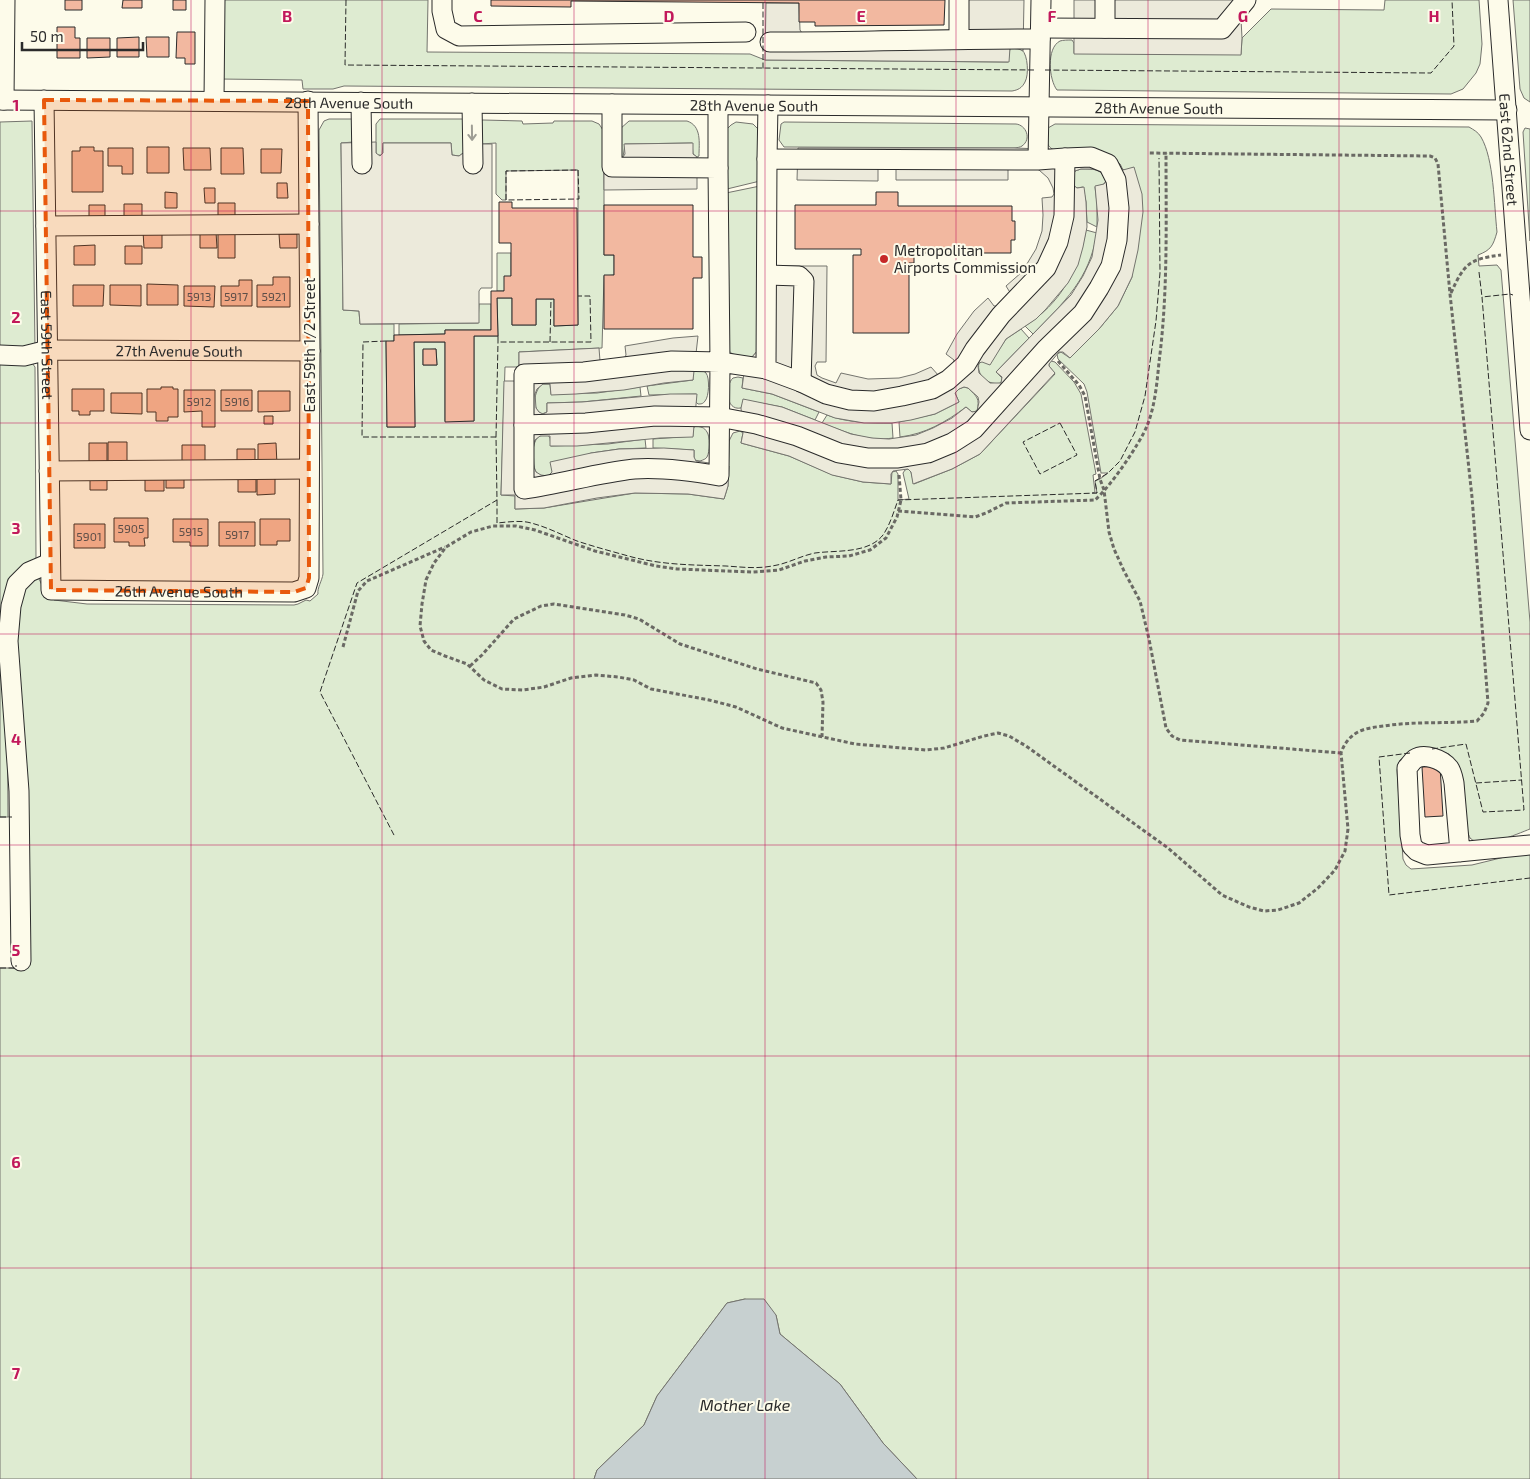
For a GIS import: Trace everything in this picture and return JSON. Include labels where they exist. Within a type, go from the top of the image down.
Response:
[{"type":"street","points":[[2,100],[5,0]]},
{"type":"street","points":[[214,0],[214,101]]},
{"type":"street","points":[[442,0],[442,11],[446,28],[459,36],[746,32]]},
{"type":"street","points":[[959,0],[959,39]]},
{"type":"street","points":[[1038,160],[1041,0]]},
{"type":"street","points":[[1105,0],[1105,28]]},
{"type":"street","points":[[770,42],[959,39],[1105,28],[1222,29],[1246,0]]},
{"type":"street","name":"East 62nd Street","points":[[1498,0],[1520,299],[1528,372],[1530,430]]},
{"type":"street","name":"28th Avenue South","points":[[2,100],[1507,110]]},
{"type":"street","name":"East 59th Street","points":[[44,100],[51,590]]},
{"type":"street","name":"East 59th 1/2 Street","points":[[306,588],[309,578],[310,351],[308,101]]},
{"type":"street","points":[[361,102],[362,164]]},
{"type":"street","points":[[472,103],[473,164]]},
{"type":"street","points":[[612,104],[612,167],[718,168]]},
{"type":"street","points":[[718,105],[720,362],[719,476],[676,469],[637,469],[610,472],[554,485],[524,489],[524,374],[584,372],[672,361],[720,362],[766,369],[826,394],[850,400],[874,401],[932,389],[948,380],[966,364],[974,350],[1001,315],[1046,268],[1058,242],[1064,216],[1065,158]]},
{"type":"street","points":[[766,369],[768,105]]},
{"type":"street","points":[[524,425],[586,423],[655,416],[719,417],[756,424],[797,436],[839,453],[868,458],[898,458],[928,453],[974,429],[1046,350],[1083,313],[1100,288],[1111,266],[1117,240],[1119,208],[1116,180],[1108,164],[1091,157],[1038,160],[767,159]]},
{"type":"street","points":[[46,226],[309,224]]},
{"type":"street","points":[[767,275],[799,276],[804,281],[801,382]]},
{"type":"street","name":"27th Avenue South","points":[[0,355],[24,356],[48,350],[310,351]]},
{"type":"street","points":[[49,471],[309,469]]},
{"type":"street","points":[[21,961],[19,791],[8,641],[12,606],[17,584],[29,572],[50,563]]},
{"type":"street","name":"26th Avenue South","points":[[51,590],[294,592],[306,588]]},
{"type":"street","points":[[1460,852],[1452,773],[1448,766],[1435,758],[1421,756],[1413,759],[1407,768],[1410,835],[1412,846],[1417,851],[1426,855],[1460,852],[1530,845]]},
{"type":"path","points":[[446,546],[426,580],[420,626],[424,641],[431,650],[467,664],[484,680],[502,689],[544,688],[571,678],[596,675],[618,677],[634,680],[651,689],[736,707],[782,728],[855,744],[926,750],[944,748],[984,736],[998,734],[1009,736],[1026,746],[1168,848],[1222,895],[1249,907],[1264,911],[1278,910],[1299,903],[1318,888],[1335,870],[1345,851],[1348,829],[1341,753],[1349,739],[1356,733],[1368,728],[1403,723],[1477,721],[1484,713],[1488,703],[1472,496],[1438,164],[1435,158],[1430,156],[1148,153]]},
{"type":"path","points":[[898,511],[975,516],[1006,503],[1095,500],[1118,473],[1148,425],[1155,396],[1165,301],[1166,153]]},
{"type":"path","points":[[1450,294],[1459,274],[1467,264],[1484,257],[1517,253]]},
{"type":"path","points":[[1046,350],[1079,385],[1085,396],[1100,479],[1104,490],[1109,532],[1114,549],[1140,601],[1166,728],[1172,736],[1180,740],[1341,753]]},
{"type":"path","points":[[343,647],[358,591],[367,581],[446,546],[471,532],[493,526],[516,526],[535,530],[595,551],[656,566],[677,569],[753,572],[779,570],[805,561],[826,557],[849,556],[870,550],[886,538],[897,517],[901,500],[898,458]]},
{"type":"path","points":[[470,666],[514,619],[541,606],[554,604],[625,615],[639,619],[680,644],[757,669],[816,684],[821,690],[823,702],[822,737]]},
{"type":"highlighted area","points":[[44,100],[308,101],[309,578],[306,588],[294,592],[51,590]]},
{"type":"green space","points":[[219,0],[428,0],[427,52],[750,54],[765,60],[1008,62],[1010,48],[1013,48],[1020,49],[1024,53],[1027,60],[1027,75],[1023,86],[1012,91],[344,86],[333,89],[303,89],[302,80],[219,79]]},
{"type":"green space","points":[[1385,0],[1479,0],[1482,44],[1480,64],[1476,73],[1463,89],[1451,94],[1057,90],[1052,79],[1050,64],[1052,50],[1060,41],[1072,40],[1074,43],[1074,53],[1241,54],[1242,38],[1271,9],[1384,10]]},
{"type":"green space","points":[[1513,0],[1530,0],[1530,102],[1524,98],[1520,89]]},
{"type":"green space","points":[[329,119],[351,119],[353,121],[353,142],[341,143],[343,310],[359,311],[360,324],[394,324],[394,341],[386,342],[387,427],[415,427],[414,342],[445,342],[445,421],[474,421],[474,336],[498,336],[497,298],[512,298],[512,325],[536,325],[536,299],[554,299],[554,326],[578,325],[578,170],[506,171],[506,200],[502,200],[496,194],[496,143],[481,144],[480,121],[522,121],[523,124],[553,123],[554,121],[592,121],[599,124],[603,130],[604,255],[614,255],[614,275],[604,276],[602,348],[519,352],[519,367],[505,367],[501,495],[515,496],[515,509],[544,508],[635,493],[688,494],[724,499],[728,486],[729,441],[733,433],[740,431],[743,433],[741,443],[789,456],[833,475],[863,482],[891,484],[892,472],[896,471],[898,474],[898,500],[909,499],[903,473],[905,470],[908,469],[911,472],[914,484],[952,469],[980,454],[1055,374],[1049,366],[1051,361],[1055,362],[1074,382],[1081,394],[1096,474],[1093,475],[1095,492],[1092,493],[1097,493],[1095,481],[1108,473],[1101,473],[1087,392],[1084,384],[1058,359],[1057,354],[1061,352],[1070,358],[1099,329],[1118,306],[1132,277],[1125,170],[1122,169],[1120,164],[1054,150],[1047,143],[1048,128],[1055,124],[1469,127],[1479,134],[1489,157],[1497,232],[1491,247],[1478,255],[1479,266],[1497,265],[1501,270],[1530,622],[1530,829],[1491,842],[1475,841],[1470,838],[1456,763],[1449,754],[1440,751],[1410,753],[1400,760],[1397,770],[1403,859],[1411,869],[1472,865],[1521,853],[1530,853],[1530,1479],[917,1479],[883,1443],[840,1384],[780,1334],[776,1315],[745,1299],[727,1303],[657,1396],[644,1425],[597,1470],[594,1479],[0,1479],[0,968],[15,968],[13,652],[23,585],[37,575],[45,591],[54,600],[87,604],[294,605],[306,600],[310,601],[318,594],[323,574],[319,130],[324,121]],"holes":[[[436,349],[437,365],[423,365],[423,350]]]},
{"type":"green space","points":[[380,119],[463,119],[466,151],[459,156],[452,155],[451,143],[383,143],[382,155],[378,155],[376,153],[376,124]]},
{"type":"green space","points":[[32,121],[35,349],[0,351],[0,122]]},
{"type":"green space","points":[[629,121],[687,121],[692,123],[699,136],[699,156],[697,157],[693,154],[692,143],[625,144],[623,157],[619,156],[620,129]]},
{"type":"green space","points":[[736,122],[753,124],[758,129],[760,181],[727,189],[726,130]]},
{"type":"green space","points":[[784,122],[1016,124],[1023,127],[1027,140],[1022,146],[1014,148],[784,147],[779,140],[781,124]]},
{"type":"green space","points":[[1525,128],[1530,129],[1530,241],[1523,132]]},
{"type":"green space","points":[[1081,169],[1099,171],[1106,181],[1104,184],[1095,187],[1097,227],[1087,222],[1083,187],[1077,188],[1073,185],[1075,171]]},
{"type":"green space","points":[[760,186],[759,349],[752,357],[743,357],[734,355],[729,351],[726,193]]},
{"type":"green space","points":[[1086,230],[1097,233],[1082,277],[1065,300],[1033,334],[1025,326],[1058,297],[1066,285],[1078,259]]},
{"type":"green space","points":[[497,253],[511,253],[511,276],[504,291],[497,291]]},
{"type":"green space","points":[[479,304],[491,304],[491,330],[445,330],[445,334],[399,335],[399,324],[478,323]]},
{"type":"green space","points":[[1021,329],[1029,338],[996,372],[1002,378],[1001,383],[996,384],[984,379],[979,372],[979,363],[998,351],[1006,339]]},
{"type":"green space","points":[[0,362],[32,363],[35,367],[36,559],[0,657]]},
{"type":"green space","points":[[693,371],[705,372],[708,379],[709,387],[703,403],[698,404],[696,402],[696,394],[649,395],[647,386],[693,380]]},
{"type":"green space","points":[[738,377],[743,378],[742,388],[772,394],[819,412],[815,420],[782,407],[744,400],[741,408],[736,408],[729,402],[728,391],[730,381]]},
{"type":"green space","points":[[542,384],[550,384],[551,394],[597,393],[640,387],[641,396],[582,402],[547,403],[547,412],[542,414],[536,408],[535,400],[537,391]]},
{"type":"green space","points":[[964,387],[968,388],[977,398],[977,411],[972,412],[966,407],[951,418],[935,426],[918,433],[900,437],[899,422],[935,414],[959,402],[955,393]]},
{"type":"green space","points":[[827,415],[867,423],[892,423],[893,438],[875,439],[848,433],[822,423]]},
{"type":"green space","points":[[696,426],[704,428],[708,434],[709,452],[704,459],[700,461],[694,460],[694,450],[653,448],[653,439],[693,436],[693,428]]},
{"type":"green space","points":[[548,435],[551,446],[608,444],[645,439],[646,448],[591,453],[552,472],[548,476],[544,476],[538,474],[535,470],[533,459],[534,447],[537,438]]},
{"type":"green space","points":[[1,672],[7,676],[8,817],[0,817]]},
{"type":"shaded area","points":[[952,0],[1024,0],[1023,51],[1010,48],[1009,62],[765,60],[766,3],[799,3],[800,30],[802,33],[815,36],[881,31],[949,30],[952,28]]},
{"type":"shaded area","points":[[1074,0],[1240,0],[1241,55],[1074,54]]},
{"type":"shaded area","points":[[376,142],[376,153],[380,156],[383,153],[383,143],[451,143],[452,155],[459,156],[466,151],[469,144],[492,144],[492,288],[481,288],[479,291],[479,323],[360,324],[359,311],[343,310],[341,143]]},
{"type":"shaded area","points":[[693,143],[693,154],[697,157],[697,189],[604,190],[604,158],[623,157],[625,154],[624,144]]},
{"type":"shaded area","points":[[798,148],[1014,148],[1098,151],[1108,154],[1120,164],[1123,170],[1134,167],[1142,194],[1143,212],[1132,277],[1118,306],[1099,329],[1070,358],[1063,352],[1059,352],[1049,364],[1055,373],[980,454],[952,469],[913,484],[911,472],[908,469],[893,471],[891,474],[891,484],[863,482],[832,475],[789,456],[741,443],[743,433],[741,408],[743,399],[782,407],[851,434],[889,439],[916,435],[933,428],[952,418],[966,407],[972,412],[977,411],[978,397],[968,388],[964,387],[955,393],[959,402],[935,414],[892,423],[864,423],[835,418],[772,394],[742,388],[746,358],[752,357],[759,349],[759,266],[827,266],[826,362],[817,362],[815,366],[817,375],[836,383],[841,373],[868,379],[899,378],[931,367],[939,376],[954,363],[954,360],[946,354],[957,334],[974,311],[988,298],[994,306],[997,306],[1011,294],[1006,286],[1022,272],[1036,249],[1042,231],[1042,198],[1052,197],[1054,194],[1048,178],[1039,170],[1030,166],[1008,169],[1008,180],[896,180],[896,167],[878,167],[878,181],[797,180]],"holes":[[[1081,169],[1097,169],[1106,181],[1104,184],[1095,186],[1098,220],[1092,257],[1083,276],[1071,295],[996,372],[1002,377],[1001,383],[990,383],[979,373],[979,363],[982,362],[990,365],[1006,339],[1036,319],[1046,309],[1068,283],[1078,265],[1087,227],[1086,202],[1084,187],[1077,188],[1073,185],[1073,176],[1075,171]]]},
{"type":"shaded area","points":[[698,336],[693,380],[624,390],[551,395],[550,384],[543,384],[537,389],[535,394],[536,408],[543,414],[547,412],[547,403],[582,402],[670,394],[697,394],[693,437],[660,438],[577,446],[550,446],[550,436],[540,436],[535,440],[533,448],[534,467],[536,472],[548,476],[552,472],[550,462],[591,453],[619,449],[664,448],[694,450],[696,461],[729,466],[728,486],[724,499],[688,494],[635,493],[544,508],[515,509],[515,495],[501,495],[504,381],[519,381],[519,352],[599,348],[600,361],[624,359],[626,355],[625,346]]},
{"type":"water","name":"Mother Lake","points":[[745,1299],[764,1299],[776,1315],[780,1334],[840,1384],[883,1443],[917,1479],[594,1479],[597,1470],[644,1425],[657,1396],[727,1303]]},
{"type":"building","points":[[65,0],[82,0],[82,10],[65,10]]},
{"type":"building","points":[[123,0],[142,0],[142,8],[122,8]]},
{"type":"building","points":[[173,0],[186,0],[186,10],[173,10]]},
{"type":"building","points":[[491,0],[945,0],[944,25],[815,26],[815,22],[799,22],[799,3],[571,1],[571,7],[491,6]]},
{"type":"building","points":[[57,27],[75,27],[75,38],[80,38],[80,58],[57,58]]},
{"type":"building","points":[[177,32],[195,32],[195,64],[185,64],[185,58],[176,58]]},
{"type":"building","points":[[139,37],[139,57],[117,57],[117,38]]},
{"type":"building","points":[[146,37],[169,37],[169,57],[147,57]]},
{"type":"building","points":[[87,38],[110,38],[110,57],[87,58]]},
{"type":"building","points":[[80,147],[94,147],[94,151],[103,151],[103,192],[72,192],[72,151],[80,151]]},
{"type":"building","points":[[147,147],[169,147],[169,173],[147,173]]},
{"type":"building","points":[[108,148],[133,148],[133,174],[122,174],[122,166],[108,166]]},
{"type":"building","points":[[183,148],[210,148],[211,170],[184,170]]},
{"type":"building","points":[[221,148],[243,148],[244,174],[221,174]]},
{"type":"building","points":[[261,149],[282,149],[281,173],[261,173]]},
{"type":"building","points":[[277,183],[287,183],[288,198],[277,198]]},
{"type":"building","points":[[204,188],[215,188],[215,203],[205,203]]},
{"type":"building","points":[[165,192],[177,193],[177,208],[165,208]]},
{"type":"building","name":"Metropolitan Airports Commission","points":[[876,192],[898,192],[898,206],[1012,206],[1012,221],[1015,221],[1015,240],[1011,240],[1011,253],[914,253],[914,263],[909,263],[909,333],[853,333],[853,255],[861,255],[861,249],[795,249],[795,205],[876,205]]},
{"type":"building","points":[[499,202],[512,202],[512,208],[577,208],[578,325],[554,326],[554,299],[536,299],[536,325],[512,325],[512,298],[497,298],[498,336],[474,336],[474,421],[445,422],[445,342],[414,342],[415,427],[387,427],[386,341],[394,341],[394,335],[445,334],[445,330],[491,330],[491,291],[504,291],[504,276],[511,276],[511,243],[499,243]]},
{"type":"building","points":[[218,203],[235,203],[235,221],[218,222]]},
{"type":"building","points":[[124,204],[142,204],[142,221],[124,221]]},
{"type":"building","points":[[89,205],[105,205],[105,221],[89,221]]},
{"type":"building","points":[[604,205],[693,205],[693,257],[702,257],[702,278],[693,278],[693,329],[604,329],[604,275],[614,275],[614,255],[604,255]]},
{"type":"building","points":[[143,231],[162,231],[162,248],[144,248]]},
{"type":"building","points":[[200,232],[216,232],[217,248],[200,248]]},
{"type":"building","points":[[218,232],[235,232],[235,258],[218,258]]},
{"type":"building","points":[[279,234],[297,234],[297,248],[280,248]]},
{"type":"building","points":[[95,245],[95,265],[74,265],[74,246]]},
{"type":"building","points":[[125,246],[142,246],[142,264],[125,264]]},
{"type":"building","points":[[273,277],[290,277],[290,307],[257,307],[257,285],[273,285]]},
{"type":"building","points":[[239,280],[252,280],[252,306],[221,306],[221,286],[239,286]]},
{"type":"building","points":[[147,284],[178,285],[178,305],[147,305]]},
{"type":"building","points":[[73,285],[104,285],[103,306],[73,306]]},
{"type":"building","points":[[110,285],[141,285],[141,306],[110,305]]},
{"type":"building","points":[[184,286],[215,286],[214,307],[184,306]]},
{"type":"building","points":[[423,349],[436,349],[437,365],[423,365]]},
{"type":"building","points":[[161,387],[178,389],[178,417],[168,417],[168,421],[156,421],[156,412],[147,412],[147,389],[161,389]]},
{"type":"building","points":[[72,389],[104,389],[104,411],[90,411],[90,415],[79,415],[79,411],[72,411]]},
{"type":"building","points":[[184,390],[215,390],[215,427],[202,427],[202,411],[184,412]]},
{"type":"building","points":[[221,390],[252,390],[252,411],[221,411]]},
{"type":"building","points":[[258,391],[290,391],[290,411],[258,412]]},
{"type":"building","points":[[111,393],[142,393],[142,414],[111,413]]},
{"type":"building","points":[[264,416],[273,416],[273,424],[264,424]]},
{"type":"building","points":[[108,442],[127,442],[127,463],[108,463]]},
{"type":"building","points":[[89,443],[107,443],[107,463],[89,463]]},
{"type":"building","points":[[276,443],[277,465],[258,465],[258,444]]},
{"type":"building","points":[[182,445],[205,445],[205,463],[182,463]]},
{"type":"building","points":[[237,449],[255,449],[255,463],[237,463]]},
{"type":"building","points":[[90,474],[107,474],[107,490],[90,490]]},
{"type":"building","points":[[145,474],[164,474],[164,491],[145,491]]},
{"type":"building","points":[[166,474],[184,474],[184,488],[166,488]]},
{"type":"building","points":[[238,475],[256,475],[256,492],[238,492]]},
{"type":"building","points":[[257,475],[275,475],[275,494],[257,495]]},
{"type":"building","points":[[114,518],[148,518],[148,538],[144,538],[145,546],[129,546],[129,542],[114,542]]},
{"type":"building","points":[[173,519],[208,519],[208,546],[190,546],[190,542],[173,542]]},
{"type":"building","points":[[260,519],[290,519],[290,541],[277,541],[277,545],[260,545]]},
{"type":"building","points":[[219,522],[255,522],[255,546],[219,546]]},
{"type":"building","points":[[74,524],[105,524],[105,548],[74,548]]},
{"type":"building","points":[[1440,766],[1443,816],[1425,817],[1422,767]]},
{"type":"fence","points":[[346,0],[345,65],[1035,70]]},
{"type":"fence","points":[[1045,70],[1431,73],[1454,46],[1452,0]]},
{"type":"fence","points":[[763,3],[763,69]]},
{"type":"fence","points":[[497,500],[497,523],[527,522],[577,541],[655,562],[755,568],[778,565],[815,553],[852,550],[869,545],[883,535],[898,500],[1097,493],[1095,481],[1108,473],[1120,461],[1135,432],[1145,396],[1156,321],[1160,273],[1159,158]]},
{"type":"fence","points":[[578,170],[579,199],[506,200],[506,171],[578,170]]},
{"type":"fence","points":[[1479,272],[1482,297]]},
{"type":"fence","points":[[1432,749],[1466,744],[1483,812],[1524,810],[1482,297],[1513,295]]},
{"type":"fence","points":[[498,336],[498,342],[591,342],[590,296],[578,296]]},
{"type":"fence","points":[[550,342],[551,299]]},
{"type":"fence","points":[[386,341],[363,342],[362,437],[496,437],[497,500],[357,583],[320,692],[395,837]]},
{"type":"fence","points":[[496,437],[498,342]]},
{"type":"fence","points":[[1060,423],[1077,455],[1040,474],[1023,442],[1060,423]]},
{"type":"fence","points":[[1410,753],[1379,757],[1389,895],[1530,878]]},
{"type":"fence","points":[[1476,783],[1522,780]]},
{"type":"fence","points":[[0,817],[12,817]]},
{"type":"fence","points":[[0,968],[16,968],[16,965]]},
{"type":"place","name":"Metropolitan Airports Commission","points":[[884,259]]}]
